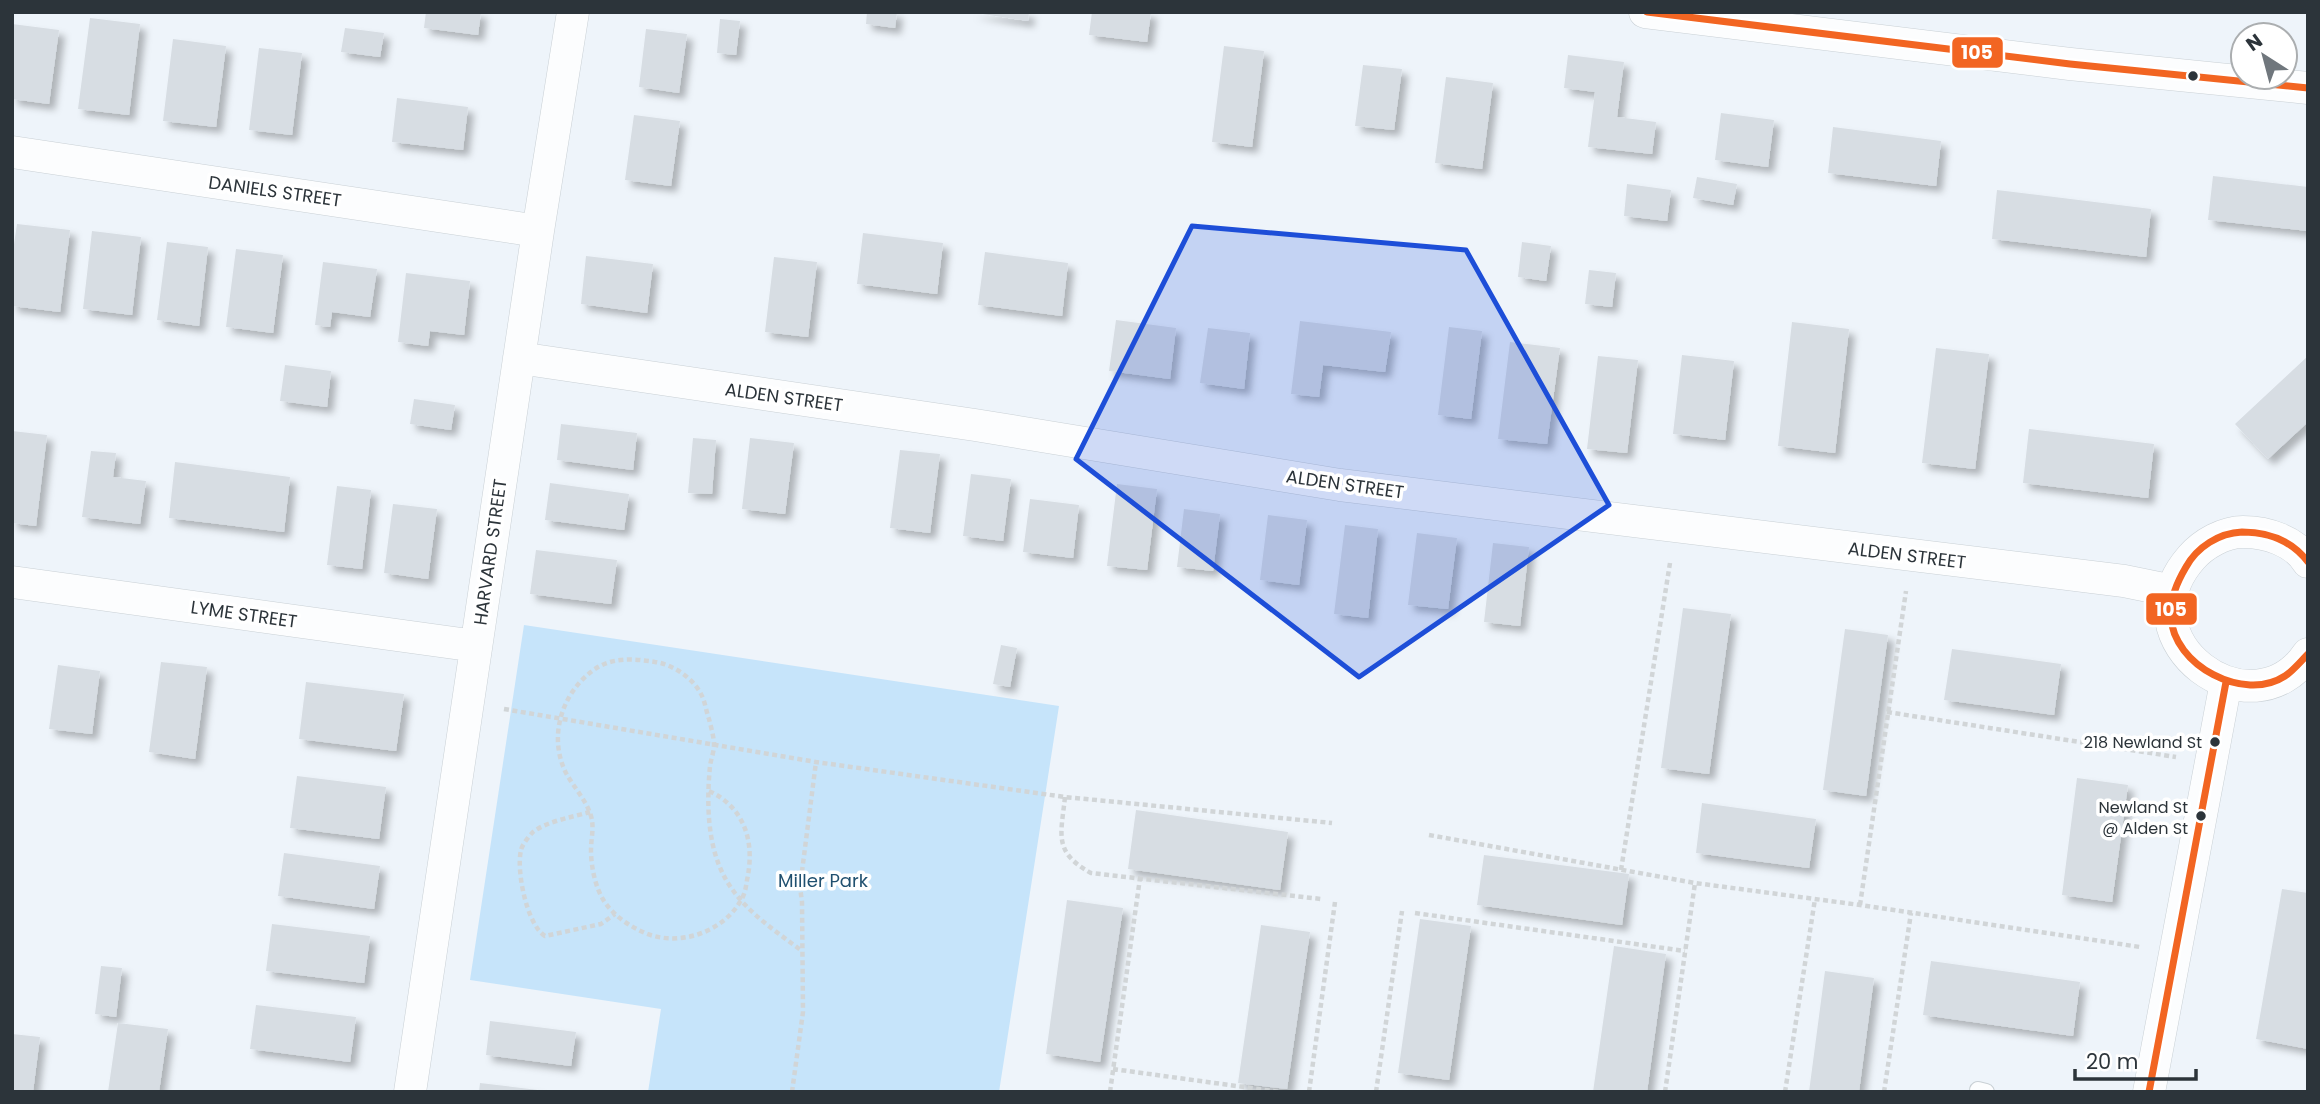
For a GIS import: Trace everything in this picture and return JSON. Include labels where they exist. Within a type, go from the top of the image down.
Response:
[{"type":"street","name":"HARVARD STREET","points":[[410,1092],[573,12]]},
{"type":"street","points":[[1645,12],[1691,15],[2070,65],[2308,88]]},
{"type":"street","name":"DANIELS STREET","points":[[12,152],[538,231]]},
{"type":"street","name":"ALDEN STREET","points":[[519,358],[975,425],[1340,485],[2124,581],[2173,591]]},
{"type":"street","points":[[2306,662],[2286,676],[2266,683],[2246,685],[2226,682],[2200,669],[2181,647],[2172,620],[2173,591],[2182,569],[2197,551],[2217,538],[2240,532],[2264,534],[2286,542],[2307,557]]},
{"type":"street","name":"LYME STREET","points":[[12,582],[476,646]]},
{"type":"street","points":[[2149,1092],[2226,682]]},
{"type":"path","points":[[1622,870],[1675,527]]},
{"type":"path","points":[[1860,905],[1912,555]]},
{"type":"path","points":[[709,791],[732,807],[744,824],[751,845],[750,865],[741,902],[724,920],[706,932],[688,937],[667,939],[631,926],[615,914],[602,899],[593,870],[593,828],[590,812],[561,763],[558,749],[559,718],[575,688],[599,667],[628,658],[664,663],[687,677],[701,694],[714,745],[709,791],[709,822],[717,862],[725,880],[741,902],[802,951]]},
{"type":"path","points":[[469,702],[817,762],[1065,797],[1332,823]]},
{"type":"path","points":[[1887,712],[2211,762]]},
{"type":"path","points":[[792,1092],[803,1012],[800,887],[817,762]]},
{"type":"path","points":[[1065,797],[1060,838],[1068,857],[1091,873],[1321,899]]},
{"type":"path","points":[[590,812],[534,832],[521,848],[520,866],[525,897],[537,932],[545,936],[601,924],[615,914]]},
{"type":"path","points":[[1429,835],[1695,883],[2174,952]]},
{"type":"path","points":[[1110,1092],[1140,878]]},
{"type":"path","points":[[1665,1092],[1695,883]]},
{"type":"path","points":[[1785,1092],[1815,899]]},
{"type":"path","points":[[1308,1092],[1335,902]]},
{"type":"path","points":[[1376,1092],[1402,911]]},
{"type":"path","points":[[1884,1092],[1911,913]]},
{"type":"path","points":[[1415,914],[1685,951]]},
{"type":"path","points":[[1113,1069],[1280,1092]]},
{"type":"highlighted area","points":[[1192,226],[1466,250],[1609,505],[1359,677],[1076,459]]},
{"type":"green space","name":"Miller Park","points":[[524,625],[1059,706],[999,1092],[648,1092],[661,1009],[470,980]]},
{"type":"building","points":[[426,12],[481,12],[478,35],[424,28]]},
{"type":"building","points":[[867,12],[897,12],[895,28],[866,24]]},
{"type":"building","points":[[970,12],[1029,12],[1028,21]]},
{"type":"building","points":[[1092,12],[1151,12],[1147,42],[1089,35]]},
{"type":"building","points":[[90,18],[140,24],[129,115],[78,109]]},
{"type":"building","points":[[720,19],[740,21],[736,55],[717,53]]},
{"type":"building","points":[[12,24],[59,30],[49,104],[12,99]]},
{"type":"building","points":[[345,28],[384,33],[380,57],[341,52]]},
{"type":"building","points":[[646,29],[687,34],[679,93],[639,87]]},
{"type":"building","points":[[173,39],[226,46],[216,127],[163,121]]},
{"type":"building","points":[[1224,46],[1264,51],[1252,147],[1212,142]]},
{"type":"building","points":[[259,48],[302,53],[292,135],[249,130]]},
{"type":"building","points":[[1568,55],[1624,62],[1617,117],[1656,122],[1652,154],[1588,147],[1595,92],[1564,88]]},
{"type":"building","points":[[1363,65],[1402,69],[1394,130],[1355,126]]},
{"type":"building","points":[[1446,77],[1493,83],[1482,169],[1435,163]]},
{"type":"building","points":[[397,98],[468,107],[463,150],[392,142]]},
{"type":"building","points":[[1721,113],[1774,120],[1768,167],[1715,160]]},
{"type":"building","points":[[634,115],[680,121],[671,186],[625,180]]},
{"type":"building","points":[[1833,127],[1941,141],[1936,186],[1828,173]]},
{"type":"building","points":[[2213,176],[2308,187],[2308,231],[2208,220]]},
{"type":"building","points":[[1697,177],[1737,184],[1733,205],[1693,198]]},
{"type":"building","points":[[1627,184],[1671,190],[1667,221],[1624,216]]},
{"type":"building","points":[[1997,190],[2151,209],[2146,257],[1992,239]]},
{"type":"building","points":[[17,224],[70,230],[60,312],[12,306],[12,258]]},
{"type":"building","points":[[92,231],[141,237],[132,315],[83,309]]},
{"type":"building","points":[[863,233],[943,243],[937,294],[857,284]]},
{"type":"building","points":[[167,242],[208,247],[199,326],[157,320]]},
{"type":"building","points":[[1522,242],[1551,246],[1546,281],[1518,277]]},
{"type":"building","points":[[236,249],[283,255],[273,333],[226,327]]},
{"type":"building","points":[[985,252],[1068,263],[1062,316],[978,305]]},
{"type":"building","points":[[586,256],[653,264],[647,313],[581,304]]},
{"type":"building","points":[[774,257],[817,262],[808,337],[765,332]]},
{"type":"building","points":[[323,262],[377,269],[370,317],[332,312],[330,327],[315,325]]},
{"type":"building","points":[[1589,270],[1616,273],[1612,307],[1585,304]]},
{"type":"building","points":[[406,273],[470,281],[464,335],[430,331],[428,346],[398,342]]},
{"type":"building","points":[[1116,320],[1176,328],[1170,379],[1109,371]]},
{"type":"building","points":[[1300,321],[1391,332],[1385,372],[1323,365],[1319,397],[1291,394]]},
{"type":"building","points":[[1792,322],[1849,329],[1835,453],[1778,446]]},
{"type":"building","points":[[1449,327],[1482,331],[1471,419],[1438,415]]},
{"type":"building","points":[[1208,328],[1250,333],[1244,389],[1200,383]]},
{"type":"building","points":[[1510,342],[1560,348],[1547,444],[1498,439]]},
{"type":"building","points":[[1936,348],[1989,354],[1975,469],[1922,463]]},
{"type":"building","points":[[1682,355],[1734,361],[1725,440],[1673,434]]},
{"type":"building","points":[[1598,356],[1638,360],[1627,453],[1587,449]]},
{"type":"building","points":[[2308,356],[2308,422],[2268,459],[2235,424]]},
{"type":"building","points":[[285,365],[331,371],[327,407],[280,401]]},
{"type":"building","points":[[414,399],[455,405],[451,430],[410,424]]},
{"type":"building","points":[[561,424],[637,433],[633,470],[557,460]]},
{"type":"building","points":[[2029,429],[2154,444],[2148,498],[2023,483]]},
{"type":"building","points":[[12,431],[47,435],[36,526],[12,523]]},
{"type":"building","points":[[693,438],[716,440],[712,494],[688,493]]},
{"type":"building","points":[[750,438],[794,443],[785,514],[742,509]]},
{"type":"building","points":[[900,450],[940,454],[930,533],[890,528]]},
{"type":"building","points":[[91,451],[116,453],[113,477],[146,481],[140,524],[82,517]]},
{"type":"building","points":[[175,462],[290,477],[284,532],[169,518]]},
{"type":"building","points":[[971,474],[1011,479],[1003,541],[963,536]]},
{"type":"building","points":[[550,483],[629,494],[624,530],[545,520]]},
{"type":"building","points":[[1117,484],[1157,489],[1147,570],[1107,566]]},
{"type":"building","points":[[337,486],[371,490],[362,569],[327,565]]},
{"type":"building","points":[[1030,499],[1079,505],[1073,558],[1023,552]]},
{"type":"building","points":[[393,504],[437,509],[428,579],[384,573]]},
{"type":"building","points":[[1184,509],[1220,514],[1213,571],[1177,567]]},
{"type":"building","points":[[1268,515],[1307,520],[1299,585],[1260,580]]},
{"type":"building","points":[[1345,525],[1378,529],[1368,618],[1334,614]]},
{"type":"building","points":[[1417,533],[1457,538],[1448,609],[1408,605]]},
{"type":"building","points":[[1493,543],[1529,547],[1520,626],[1484,622]]},
{"type":"building","points":[[536,550],[617,560],[611,604],[530,594]]},
{"type":"building","points":[[1683,608],[1731,614],[1709,774],[1661,768]]},
{"type":"building","points":[[1845,629],[1888,635],[1866,796],[1823,790]]},
{"type":"building","points":[[1001,645],[1017,648],[1010,687],[993,684]]},
{"type":"building","points":[[1952,649],[2061,664],[2054,715],[1944,700]]},
{"type":"building","points":[[161,662],[207,667],[195,759],[149,752]]},
{"type":"building","points":[[58,665],[100,671],[92,734],[49,729]]},
{"type":"building","points":[[306,682],[404,694],[396,751],[299,739]]},
{"type":"building","points":[[297,776],[386,787],[379,839],[290,828]]},
{"type":"building","points":[[2077,778],[2128,785],[2112,902],[2062,895]]},
{"type":"building","points":[[1702,803],[1816,819],[1809,868],[1696,853]]},
{"type":"building","points":[[1136,810],[1288,832],[1280,890],[1128,869]]},
{"type":"building","points":[[284,853],[380,866],[374,909],[278,896]]},
{"type":"building","points":[[1484,855],[1629,874],[1622,925],[1477,905]]},
{"type":"building","points":[[2282,889],[2308,893],[2308,1049],[2256,1039]]},
{"type":"building","points":[[1067,900],[1123,908],[1100,1062],[1046,1054]]},
{"type":"building","points":[[1420,919],[1471,926],[1449,1080],[1398,1073]]},
{"type":"building","points":[[272,924],[370,936],[364,983],[266,971]]},
{"type":"building","points":[[1261,925],[1310,932],[1287,1089],[1238,1083]]},
{"type":"building","points":[[1614,946],[1666,954],[1647,1092],[1593,1092]]},
{"type":"building","points":[[1931,961],[2080,982],[2073,1036],[1923,1015]]},
{"type":"building","points":[[101,966],[122,968],[116,1017],[95,1014]]},
{"type":"building","points":[[1825,971],[1874,978],[1859,1092],[1809,1092]]},
{"type":"building","points":[[256,1005],[356,1017],[350,1062],[250,1049]]},
{"type":"building","points":[[490,1021],[576,1032],[571,1066],[486,1055]]},
{"type":"building","points":[[118,1023],[168,1029],[159,1092],[108,1092]]},
{"type":"building","points":[[12,1034],[40,1037],[33,1092],[12,1092]]},
{"type":"building","points":[[480,1083],[538,1090],[538,1092],[479,1092]]},
{"type":"transit line","name":"105","points":[[1647,12],[2070,64],[2308,88]]},
{"type":"transit line","name":"105","points":[[2308,562],[2295,548],[2270,536],[2242,532],[2217,538],[2196,553],[2179,579],[2171,617],[2175,634],[2184,650],[2197,664],[2213,675],[2231,682],[2250,685],[2268,683],[2288,674],[2308,654]]},
{"type":"transit line","name":"105","points":[[2149,1092],[2226,682]]},
{"type":"place","name":"218 Newland St","points":[[2215,742]]},
{"type":"place","name":"Newland St @ Alden St","points":[[2201,816]]}]
